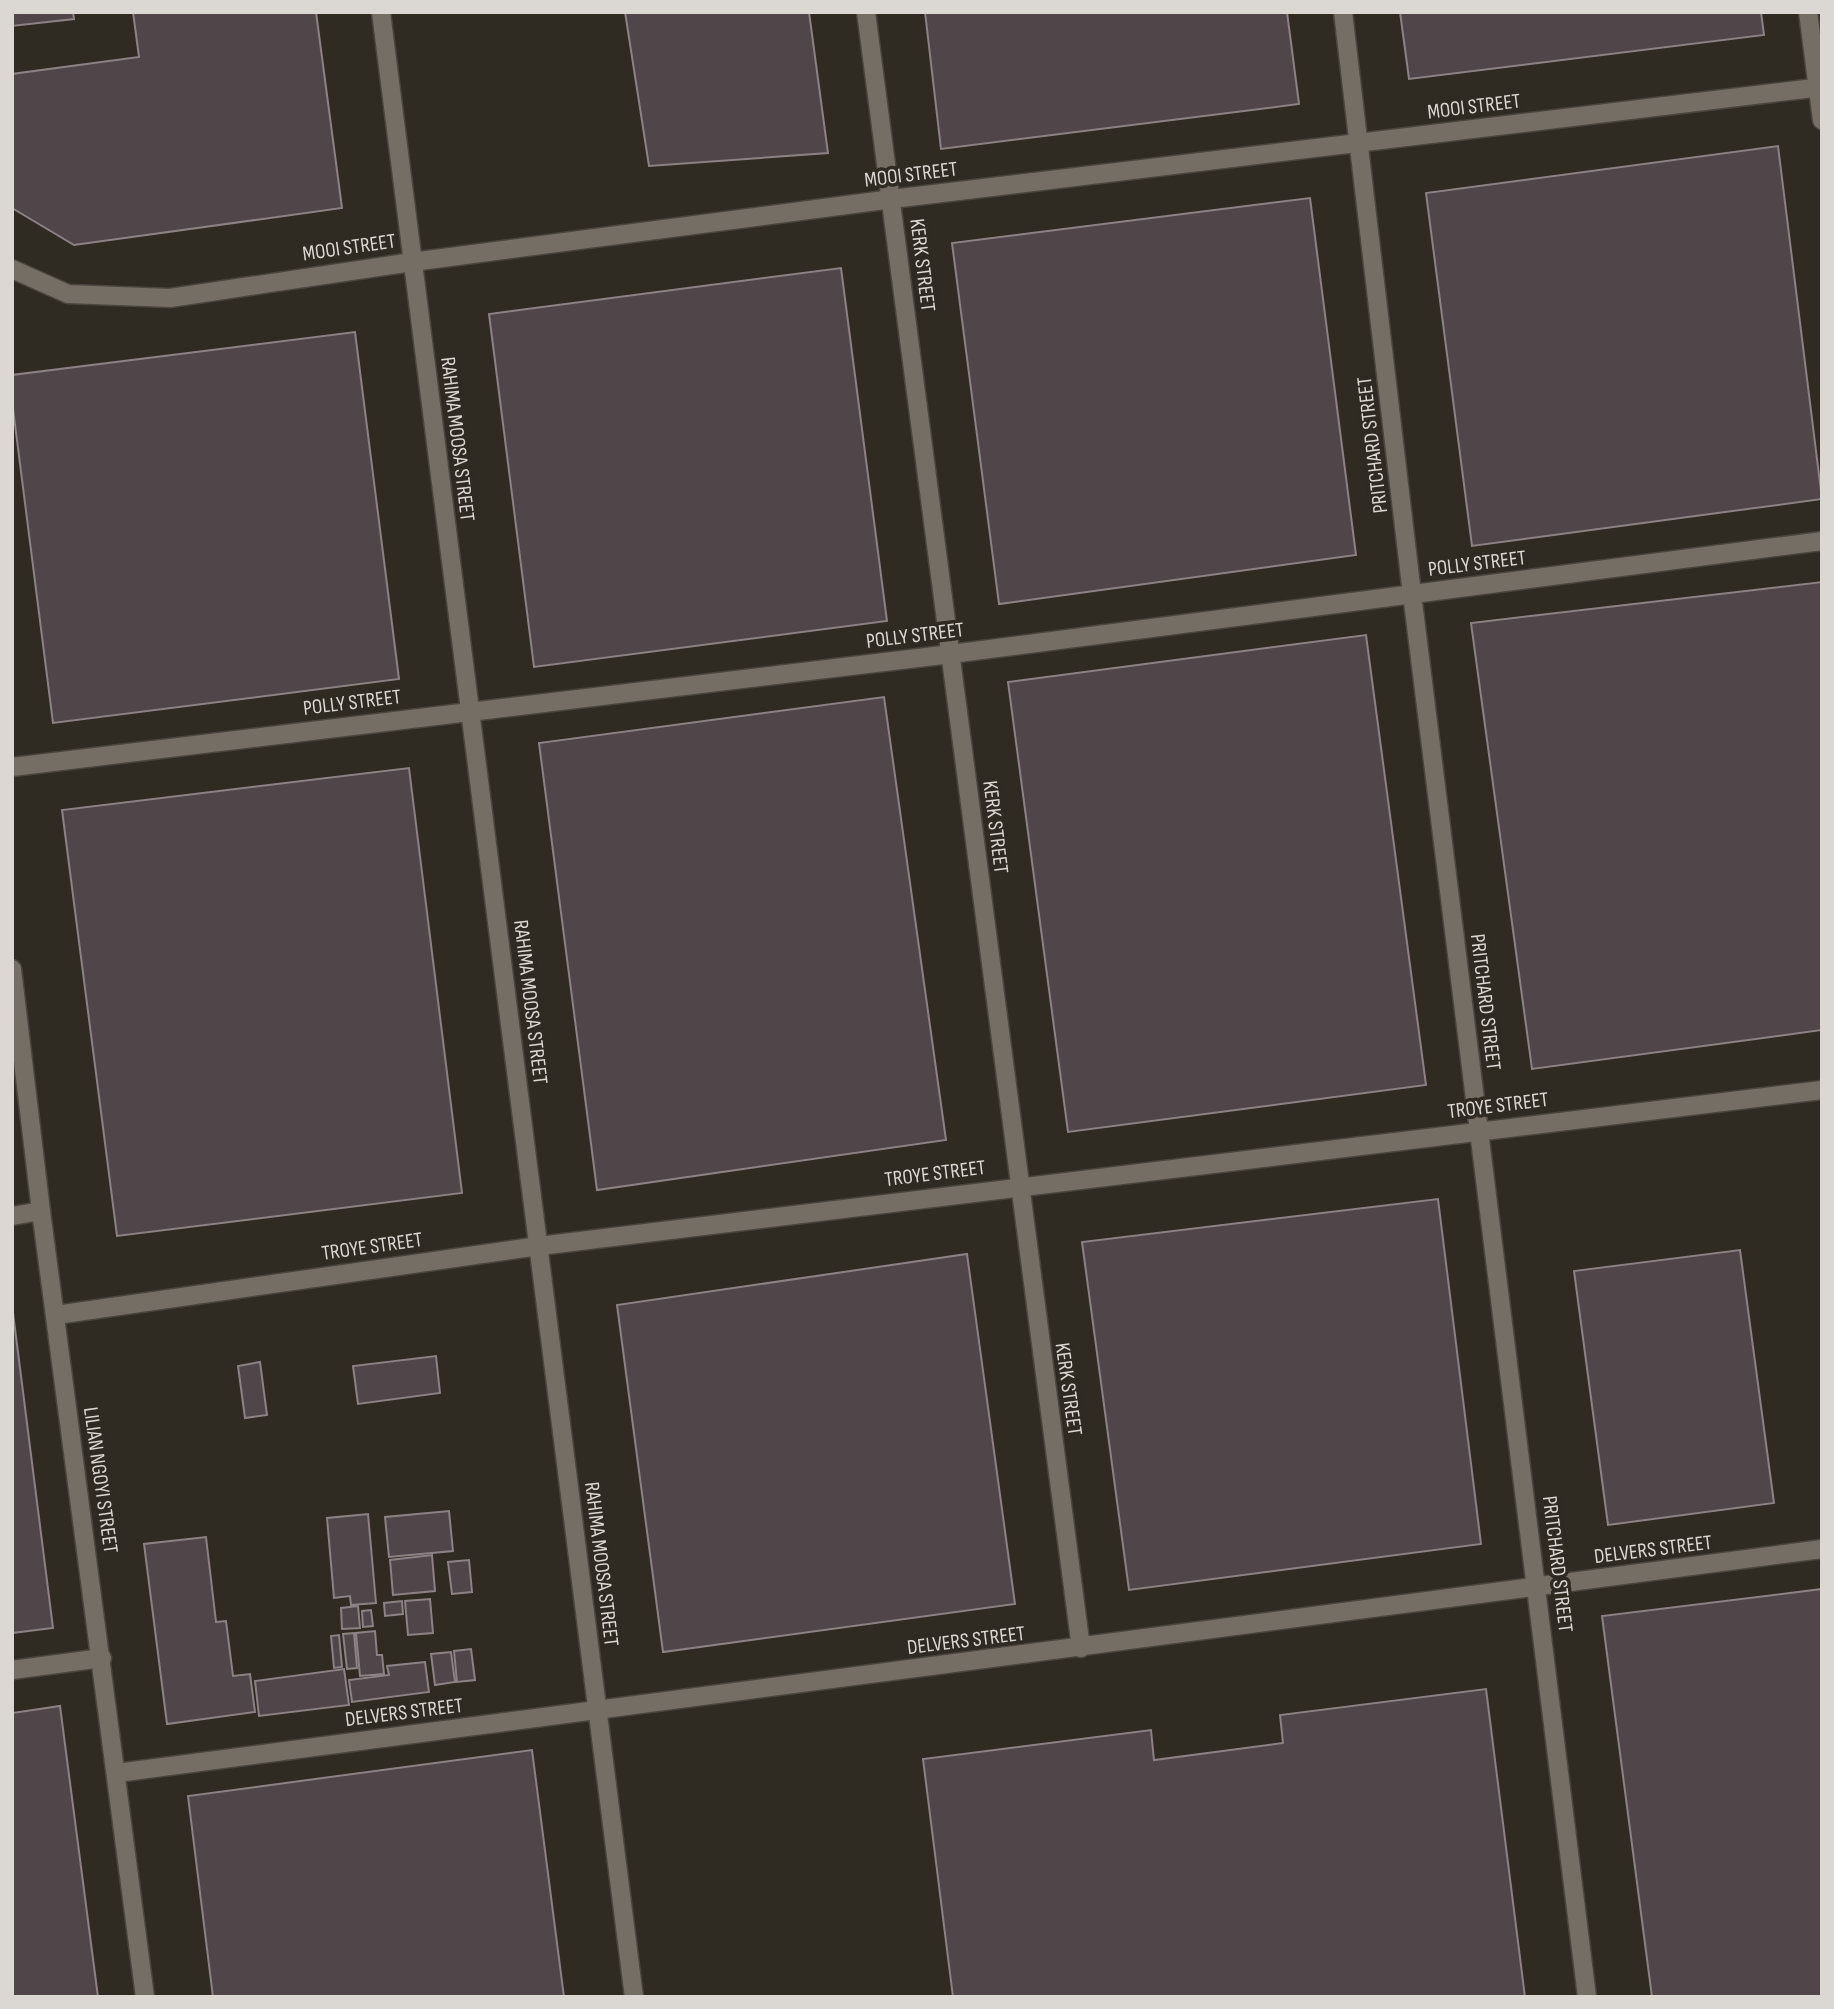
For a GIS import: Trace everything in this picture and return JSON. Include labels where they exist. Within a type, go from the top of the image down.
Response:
[{"type":"street","name":"RAHIMA MOOSA STREET","points":[[381,12],[634,1997]]},
{"type":"street","name":"KERK STREET","points":[[866,12],[1081,1648]]},
{"type":"street","name":"PRITCHARD STREET","points":[[1343,12],[1412,594],[1538,1587],[1587,1997]]},
{"type":"street","points":[[1808,12],[1820,87],[1822,120]]},
{"type":"street","name":"MOOI STREET","points":[[12,269],[68,294],[170,298],[412,261],[892,199],[1820,87]]},
{"type":"street","name":"POLLY STREET","points":[[12,767],[951,654],[1822,541]]},
{"type":"street","name":"LILIAN NGOYI STREET","points":[[12,968],[41,1211],[145,1997]]},
{"type":"street","name":"TROYE STREET","points":[[56,1315],[539,1246],[1822,1090]]},
{"type":"street","points":[[12,1216],[41,1211]]},
{"type":"street","name":"DELVERS STREET","points":[[117,1773],[1822,1549]]},
{"type":"street","points":[[12,1670],[102,1658]]},
{"type":"building","points":[[12,12],[73,12],[74,19],[12,26]]},
{"type":"building","points":[[133,12],[316,12],[342,208],[74,245],[12,208],[12,74],[139,57]]},
{"type":"building","points":[[625,12],[809,12],[828,153],[649,166]]},
{"type":"building","points":[[925,12],[1287,12],[1299,104],[941,149]]},
{"type":"building","points":[[1400,12],[1761,12],[1764,35],[1409,79]]},
{"type":"building","points":[[1778,146],[1822,499],[1472,546],[1426,193]]},
{"type":"building","points":[[1310,198],[1356,555],[999,604],[952,243]]},
{"type":"building","points":[[841,268],[887,621],[534,667],[489,314]]},
{"type":"building","points":[[355,332],[399,679],[53,723],[12,401],[12,375]]},
{"type":"building","points":[[1822,582],[1822,1030],[1532,1069],[1471,623]]},
{"type":"building","points":[[1366,635],[1426,1085],[1068,1132],[1008,682]]},
{"type":"building","points":[[884,697],[946,1140],[597,1190],[539,743]]},
{"type":"building","points":[[409,768],[462,1193],[117,1236],[62,810]]},
{"type":"building","points":[[1438,1199],[1481,1544],[1129,1590],[1082,1242]]},
{"type":"building","points":[[1740,1250],[1774,1503],[1608,1525],[1574,1271]]},
{"type":"building","points":[[967,1254],[1015,1604],[663,1652],[617,1305]]},
{"type":"building","points":[[12,1305],[53,1628],[12,1633]]},
{"type":"building","points":[[436,1356],[440,1393],[358,1404],[353,1366]]},
{"type":"building","points":[[260,1362],[267,1415],[245,1418],[238,1366]]},
{"type":"building","points":[[449,1511],[453,1551],[389,1557],[385,1517]]},
{"type":"building","points":[[368,1514],[376,1603],[351,1605],[350,1596],[334,1598],[327,1518]]},
{"type":"building","points":[[206,1537],[216,1622],[226,1621],[233,1676],[250,1674],[255,1712],[167,1724],[144,1544]]},
{"type":"building","points":[[432,1555],[435,1591],[393,1595],[390,1560]]},
{"type":"building","points":[[469,1560],[472,1592],[452,1594],[448,1562]]},
{"type":"building","points":[[1822,1589],[1822,1997],[1652,1997],[1602,1616]]},
{"type":"building","points":[[430,1599],[433,1633],[408,1635],[405,1601]]},
{"type":"building","points":[[402,1601],[403,1614],[385,1616],[384,1603]]},
{"type":"building","points":[[358,1606],[360,1628],[342,1629],[341,1608]]},
{"type":"building","points":[[371,1610],[373,1626],[363,1627],[362,1611]]},
{"type":"building","points":[[375,1631],[377,1655],[382,1655],[384,1674],[360,1676],[356,1633]]},
{"type":"building","points":[[354,1633],[357,1668],[347,1669],[343,1634]]},
{"type":"building","points":[[339,1635],[342,1667],[334,1668],[331,1636]]},
{"type":"building","points":[[471,1649],[475,1680],[457,1682],[454,1651]]},
{"type":"building","points":[[451,1652],[455,1682],[435,1685],[431,1654]]},
{"type":"building","points":[[425,1662],[429,1692],[352,1702],[349,1680],[389,1675],[387,1666]]},
{"type":"building","points":[[344,1669],[349,1705],[259,1716],[255,1681]]},
{"type":"building","points":[[1486,1689],[1525,1997],[953,1997],[923,1759],[1151,1730],[1154,1760],[1283,1743],[1280,1715]]},
{"type":"building","points":[[60,1706],[98,1997],[12,1997],[12,1713]]},
{"type":"building","points":[[532,1750],[564,1997],[213,1997],[188,1796]]}]
